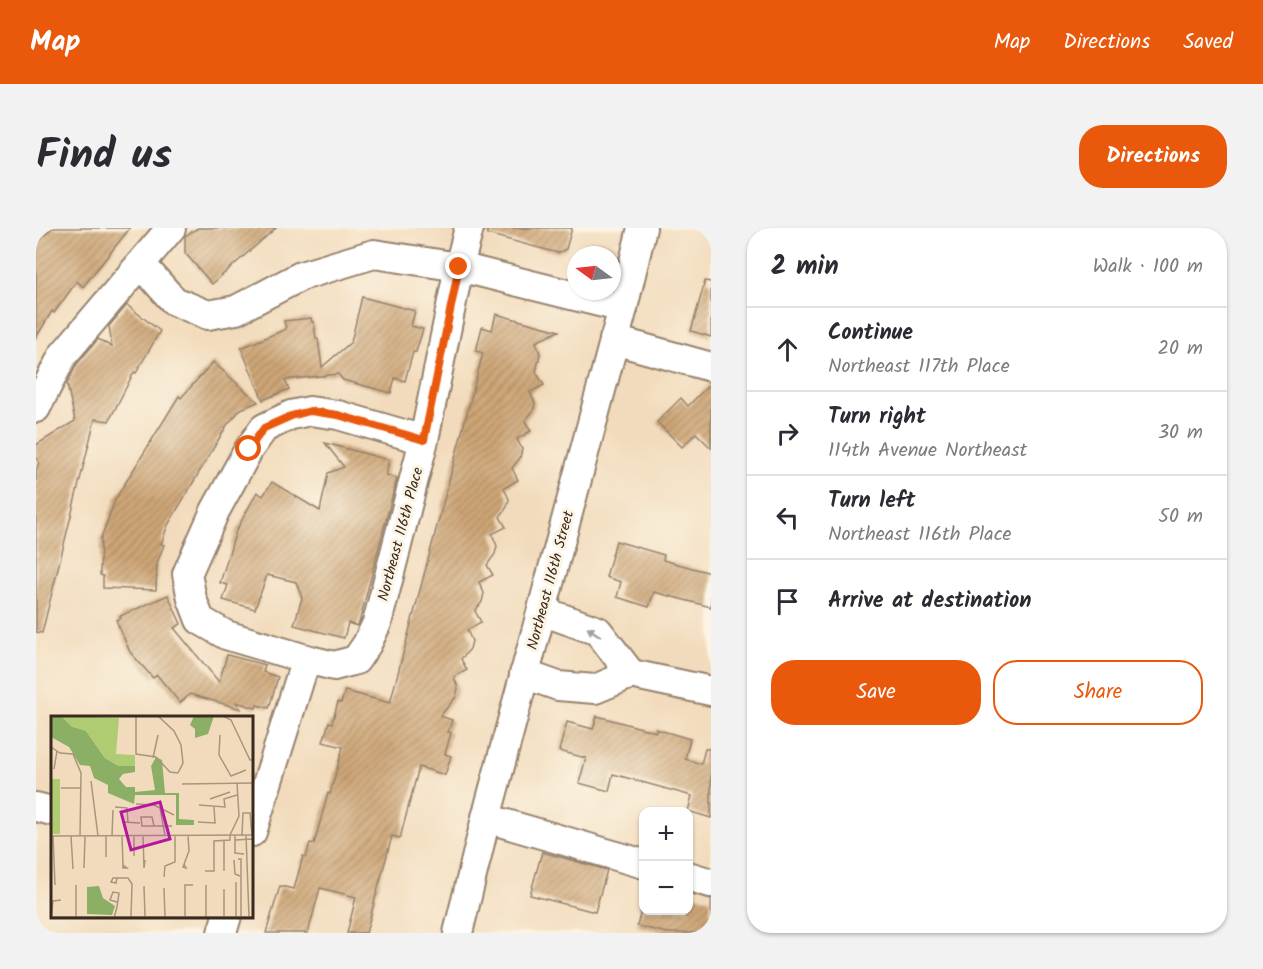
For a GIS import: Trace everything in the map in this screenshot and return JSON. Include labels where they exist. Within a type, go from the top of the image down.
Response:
[{"type":"street","points":[[36,408],[63,355],[171,228]]},
{"type":"street","name":"Northeast 116th Place","points":[[306,659],[334,666],[356,660],[377,623],[424,440],[469,228]]},
{"type":"street","name":"Northeast 116th Street","points":[[458,933],[486,818],[623,308],[642,228]]},
{"type":"street","points":[[141,264],[174,301],[208,315],[236,310],[301,276],[374,254],[459,267],[623,308]]},
{"type":"street","points":[[614,340],[711,367]]},
{"type":"street","points":[[254,826],[306,659],[226,636],[200,620],[192,599],[187,574],[215,511],[249,449],[264,428],[291,416],[310,411],[338,415],[424,440]]},
{"type":"street","points":[[542,610],[598,631],[631,674]]},
{"type":"street","points":[[524,674],[558,686],[595,689],[631,674],[711,691]]},
{"type":"street","points":[[36,807],[51,811]]},
{"type":"street","points":[[486,818],[639,863]]},
{"type":"street","points":[[693,878],[711,883]]},
{"type":"street","points":[[222,933],[226,918]]},
{"type":"building","points":[[52,228],[130,228],[83,287],[77,281],[54,313],[52,311],[36,338],[36,244]]},
{"type":"building","points":[[198,228],[276,228],[212,284],[185,253],[185,236]]},
{"type":"building","points":[[487,228],[572,228],[566,249],[558,253],[487,234]]},
{"type":"building","points":[[705,281],[711,282],[711,337],[691,331]]},
{"type":"building","points":[[362,297],[415,311],[411,326],[423,329],[416,352],[413,352],[405,381],[395,378],[391,393],[343,380],[338,374],[285,380],[289,389],[263,400],[241,348],[286,329],[284,321],[311,318],[314,322],[316,339],[318,339],[322,367],[351,342]]},
{"type":"building","points":[[127,305],[160,331],[136,373],[134,372],[109,421],[95,419],[42,633],[36,632],[36,472],[39,462],[36,457],[36,445],[75,421],[67,384],[77,364],[98,339],[112,347],[109,326]]},
{"type":"building","points":[[496,314],[559,331],[536,342],[540,354],[536,372],[544,385],[530,392],[535,403],[533,411],[525,421],[531,431],[517,439],[522,449],[520,458],[512,468],[518,480],[504,488],[509,499],[500,517],[506,527],[492,534],[497,546],[495,554],[487,565],[493,575],[479,582],[484,593],[482,602],[475,611],[481,622],[467,630],[472,641],[470,649],[461,659],[467,670],[454,677],[458,688],[456,697],[440,716],[452,720],[445,754],[451,756],[445,775],[419,767],[400,838],[392,836],[366,933],[347,933],[356,897],[320,888],[308,933],[266,933],[280,886],[294,889],[303,856],[306,857],[310,843],[314,844],[328,793],[330,794],[343,747],[323,742],[338,702],[341,703],[345,691],[390,703],[483,353],[476,351],[482,327],[492,330]]},
{"type":"building","points":[[213,362],[258,402],[241,409],[227,425],[168,525],[157,563],[156,590],[103,588],[103,576],[100,575],[101,538],[116,498],[179,396],[181,398]]},
{"type":"building","points":[[711,383],[711,448],[696,433],[682,447],[657,422],[681,398],[688,406]]},
{"type":"building","points":[[325,443],[389,460],[386,475],[397,478],[359,623],[357,626],[348,623],[344,638],[294,625],[302,598],[296,582],[267,575],[255,609],[223,600],[228,585],[220,583],[236,531],[257,492],[263,496],[272,482],[320,511],[328,473],[344,467]]},
{"type":"building","points":[[616,541],[664,555],[663,560],[711,573],[711,607],[654,592],[649,607],[617,597],[621,582],[606,577]]},
{"type":"building","points":[[168,595],[181,624],[174,628],[219,682],[227,655],[265,665],[263,672],[278,677],[269,708],[257,705],[256,708],[236,702],[241,709],[190,694],[180,703],[157,675],[153,678],[130,652],[116,620],[121,618],[120,616]]},
{"type":"building","points":[[597,716],[690,739],[685,759],[701,764],[705,749],[711,749],[711,818],[693,813],[693,807],[689,807],[692,796],[613,774],[609,791],[579,783],[586,758],[559,751],[567,722],[593,729]]},
{"type":"building","points":[[542,852],[607,870],[595,912],[530,895]]},
{"type":"building","points":[[693,894],[711,899],[711,921],[708,933],[668,933],[637,926],[640,915],[693,915]]},
{"type":"route","points":[[249,449],[264,428],[291,416],[310,411],[338,415],[424,440],[459,267]]}]
